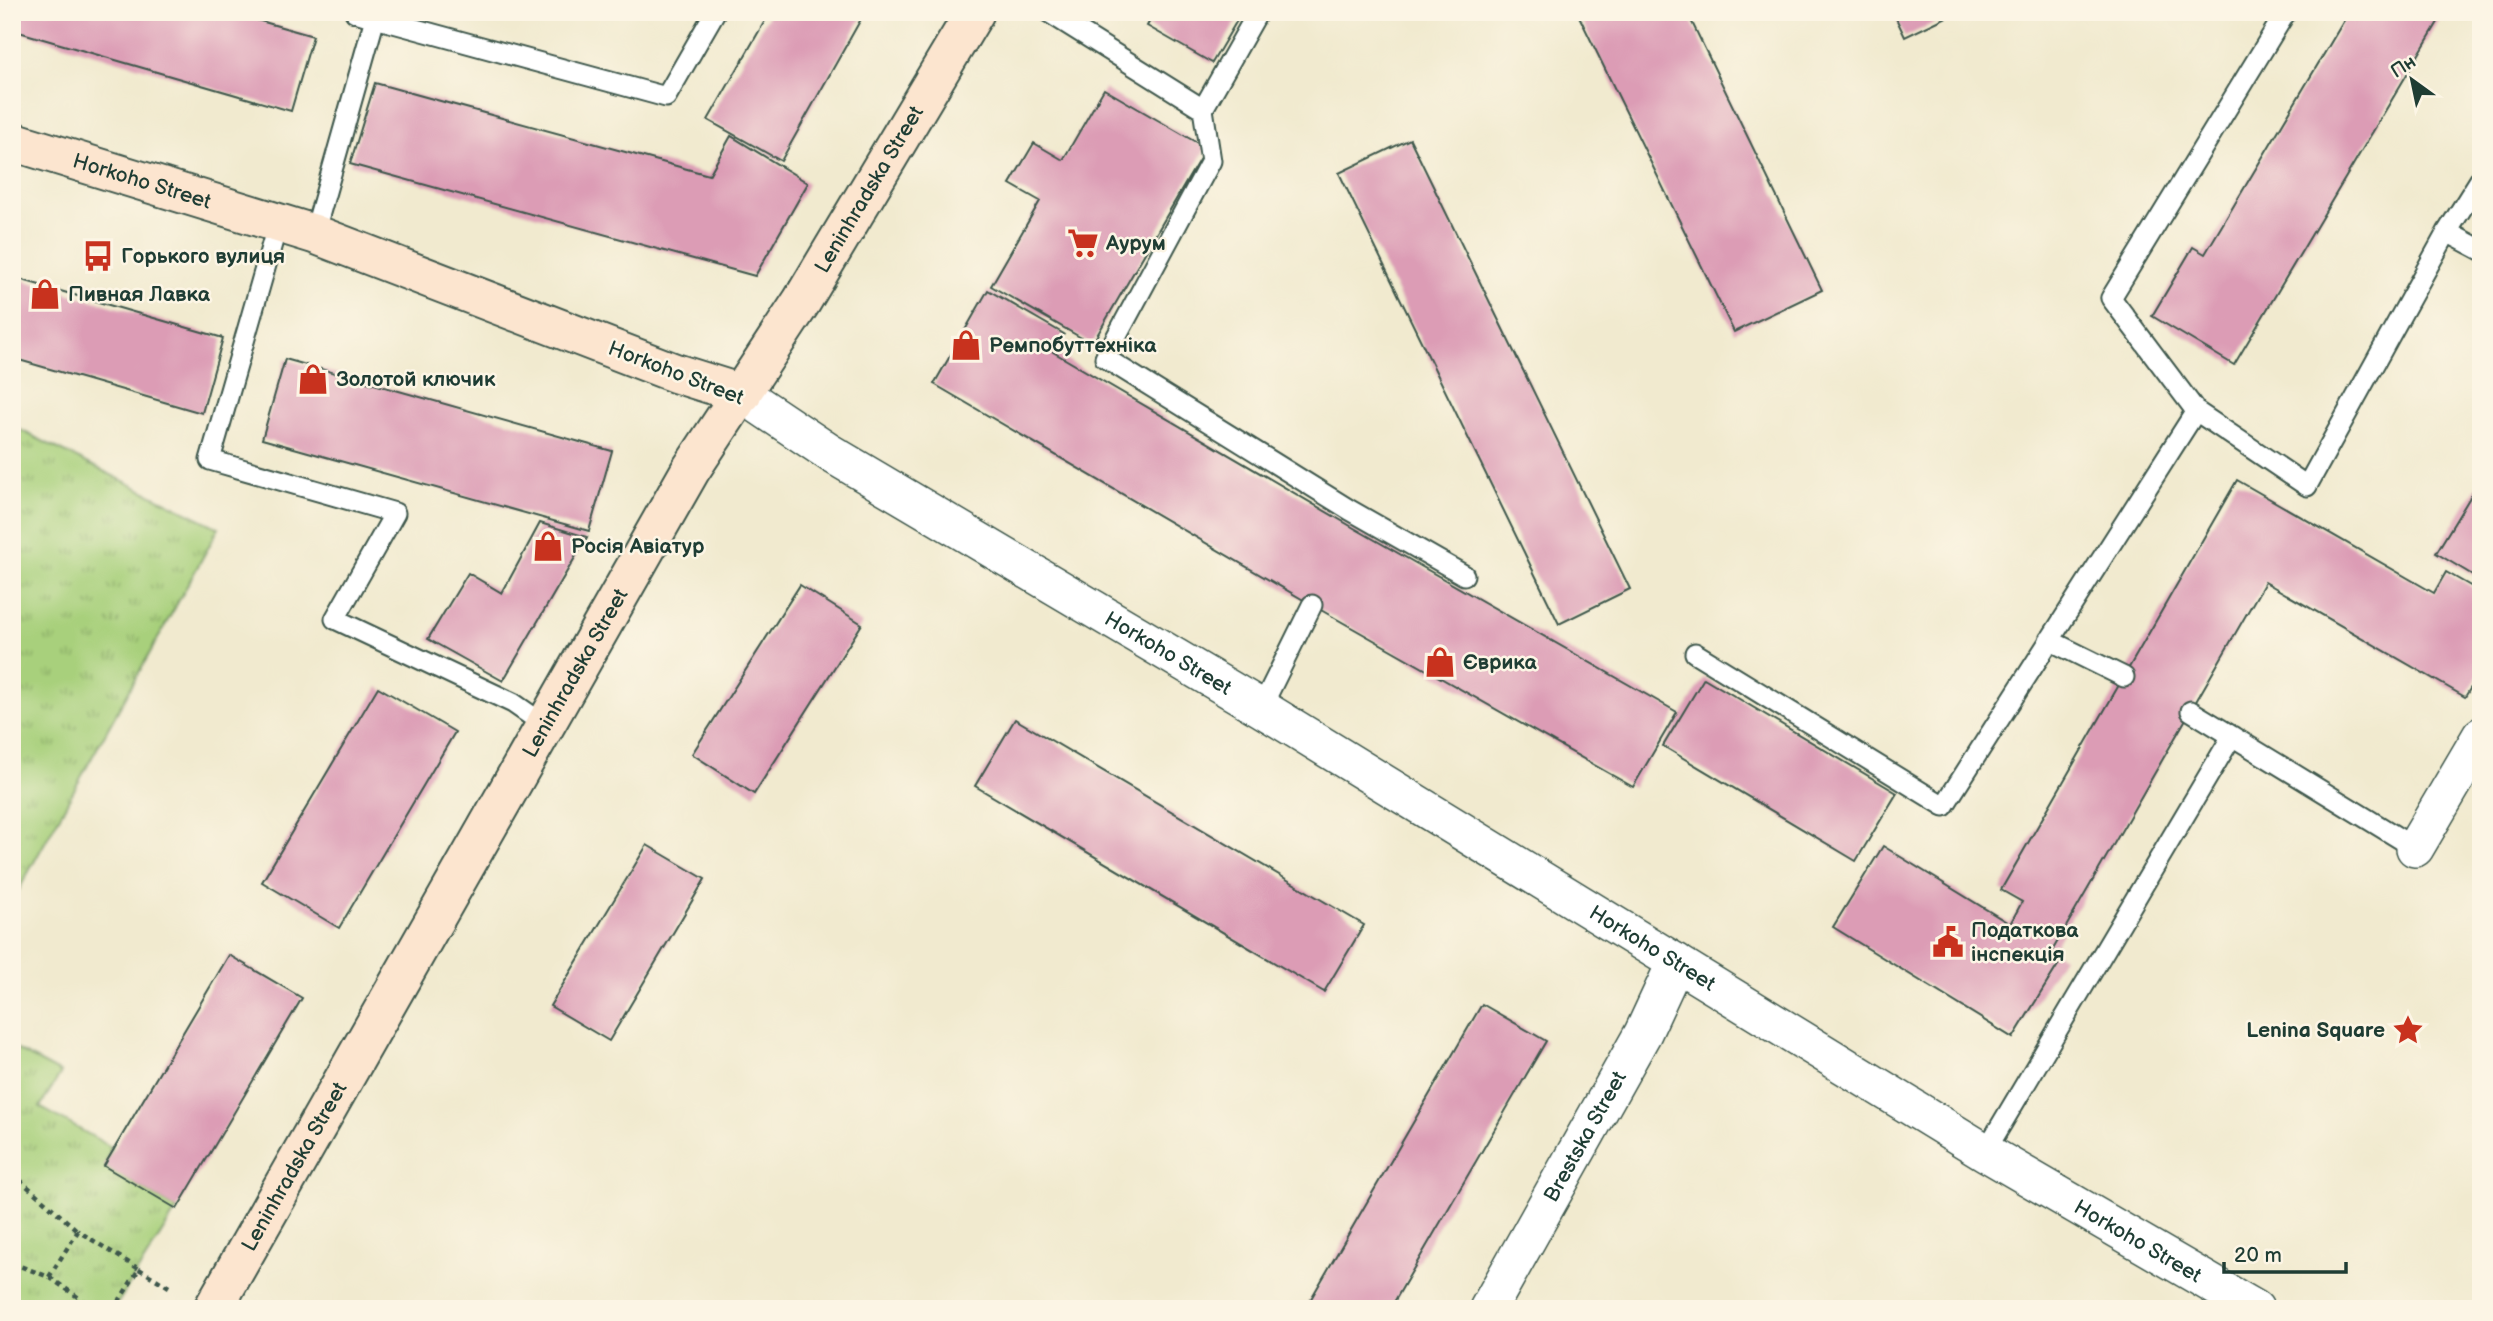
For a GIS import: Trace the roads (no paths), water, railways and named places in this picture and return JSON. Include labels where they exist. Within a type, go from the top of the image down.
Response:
[{"type":"street","name":"Leninhradska Street","points":[[213,1309],[690,471],[802,301],[975,12]]},
{"type":"street","name":"Horkoho Street","points":[[12,141],[314,234],[675,373],[742,394],[830,453],[1261,708],[1985,1152],[2255,1309]]},
{"type":"street","points":[[2415,848],[2481,736]]},
{"type":"street","name":"Brestska Street","points":[[1488,1309],[1643,1033],[1676,962]]},
{"type":"lane","points":[[355,12],[666,97],[715,12]]},
{"type":"lane","points":[[1048,12],[1203,109]]},
{"type":"lane","points":[[1258,12],[1203,109],[1211,161],[1105,358],[1352,519],[1464,575]]},
{"type":"lane","points":[[2286,12],[2111,298],[2196,411],[2307,486],[2447,232],[2481,178]]},
{"type":"lane","points":[[314,234],[375,18]]},
{"type":"lane","points":[[278,223],[210,460],[395,513],[335,619],[513,703],[546,726]]},
{"type":"lane","points":[[2447,232],[2481,250]]},
{"type":"lane","points":[[1695,653],[1944,806],[2196,411]]},
{"type":"lane","points":[[1261,708],[1312,605]]},
{"type":"lane","points":[[2049,640],[2124,677]]},
{"type":"lane","points":[[2191,711],[2415,848]]},
{"type":"lane","points":[[1985,1152],[2232,736]]},
{"type":"place","name":"Аурум","points":[[1083,243]]},
{"type":"place","name":"Горького вулиця","points":[[98,256]]},
{"type":"place","name":"Пивная Лавка","points":[[45,294]]},
{"type":"place","name":"Ремпобуттехніка","points":[[966,345]]},
{"type":"place","name":"Золотой ключик","points":[[313,379]]},
{"type":"place","name":"Росія Авіатур","points":[[548,546]]},
{"type":"place","name":"Єврика","points":[[1440,662]]},
{"type":"place","name":"Податкова інспекція","points":[[1948,942]]},
{"type":"place","name":"Lenina Square","points":[[2408,1030]]}]
